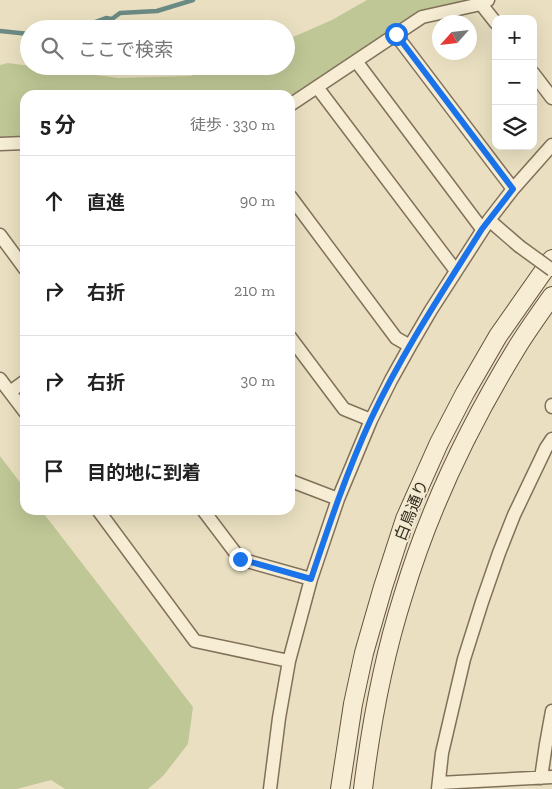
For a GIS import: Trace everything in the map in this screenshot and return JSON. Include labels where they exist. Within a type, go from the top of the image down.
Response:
[{"type":"main road","name":"白鳥通り","points":[[340,789],[353,704],[364,653],[382,587],[405,519],[439,444],[465,393],[498,336],[552,259]]},
{"type":"main road","name":"白鳥通り","points":[[363,789],[385,660],[403,596],[426,530],[457,457],[485,402],[517,347],[552,296]]},
{"type":"street","points":[[295,102],[422,17],[485,2],[492,15]]},
{"type":"street","points":[[396,34],[513,189]]},
{"type":"street","points":[[356,61],[486,224],[552,270]]},
{"type":"street","points":[[537,78],[552,98]]},
{"type":"street","points":[[317,87],[456,271]]},
{"type":"street","points":[[0,144],[20,143]]},
{"type":"street","points":[[270,789],[279,718],[289,661],[311,579],[338,499],[371,420],[410,346],[486,224],[513,189],[552,145]]},
{"type":"street","points":[[295,203],[396,338],[410,346]]},
{"type":"street","points":[[0,236],[20,262]]},
{"type":"street","points":[[295,344],[344,409],[371,420]]},
{"type":"street","points":[[0,379],[20,405]]},
{"type":"street","points":[[10,392],[20,385]]},
{"type":"street","points":[[552,439],[514,515],[498,554],[482,602],[460,678],[442,753],[438,786],[546,778],[546,744],[552,711]]},
{"type":"street","points":[[295,483],[338,499]]},
{"type":"street","points":[[102,515],[195,641],[289,661]]},
{"type":"street","points":[[207,515],[240,559],[311,579]]},
{"type":"green space","points":[[367,0],[467,0],[381,36],[295,95],[295,90],[20,90],[20,137],[0,137],[0,65],[8,63],[20,65],[20,75],[96,75],[118,78],[193,75],[295,75],[295,36],[332,20]]},
{"type":"green space","points":[[0,456],[20,482],[20,515],[45,515],[193,707],[188,744],[163,776],[148,789],[65,789],[51,780],[17,789],[0,789]]},
{"type":"waterway","points":[[101,20],[106,18],[112,19],[120,13],[157,11],[193,0]]},
{"type":"waterway","points":[[0,31],[20,33]]},
{"type":"route","points":[[240,559],[311,579],[338,499],[371,420],[391,380],[431,310],[482,229],[513,189],[396,34]]}]
